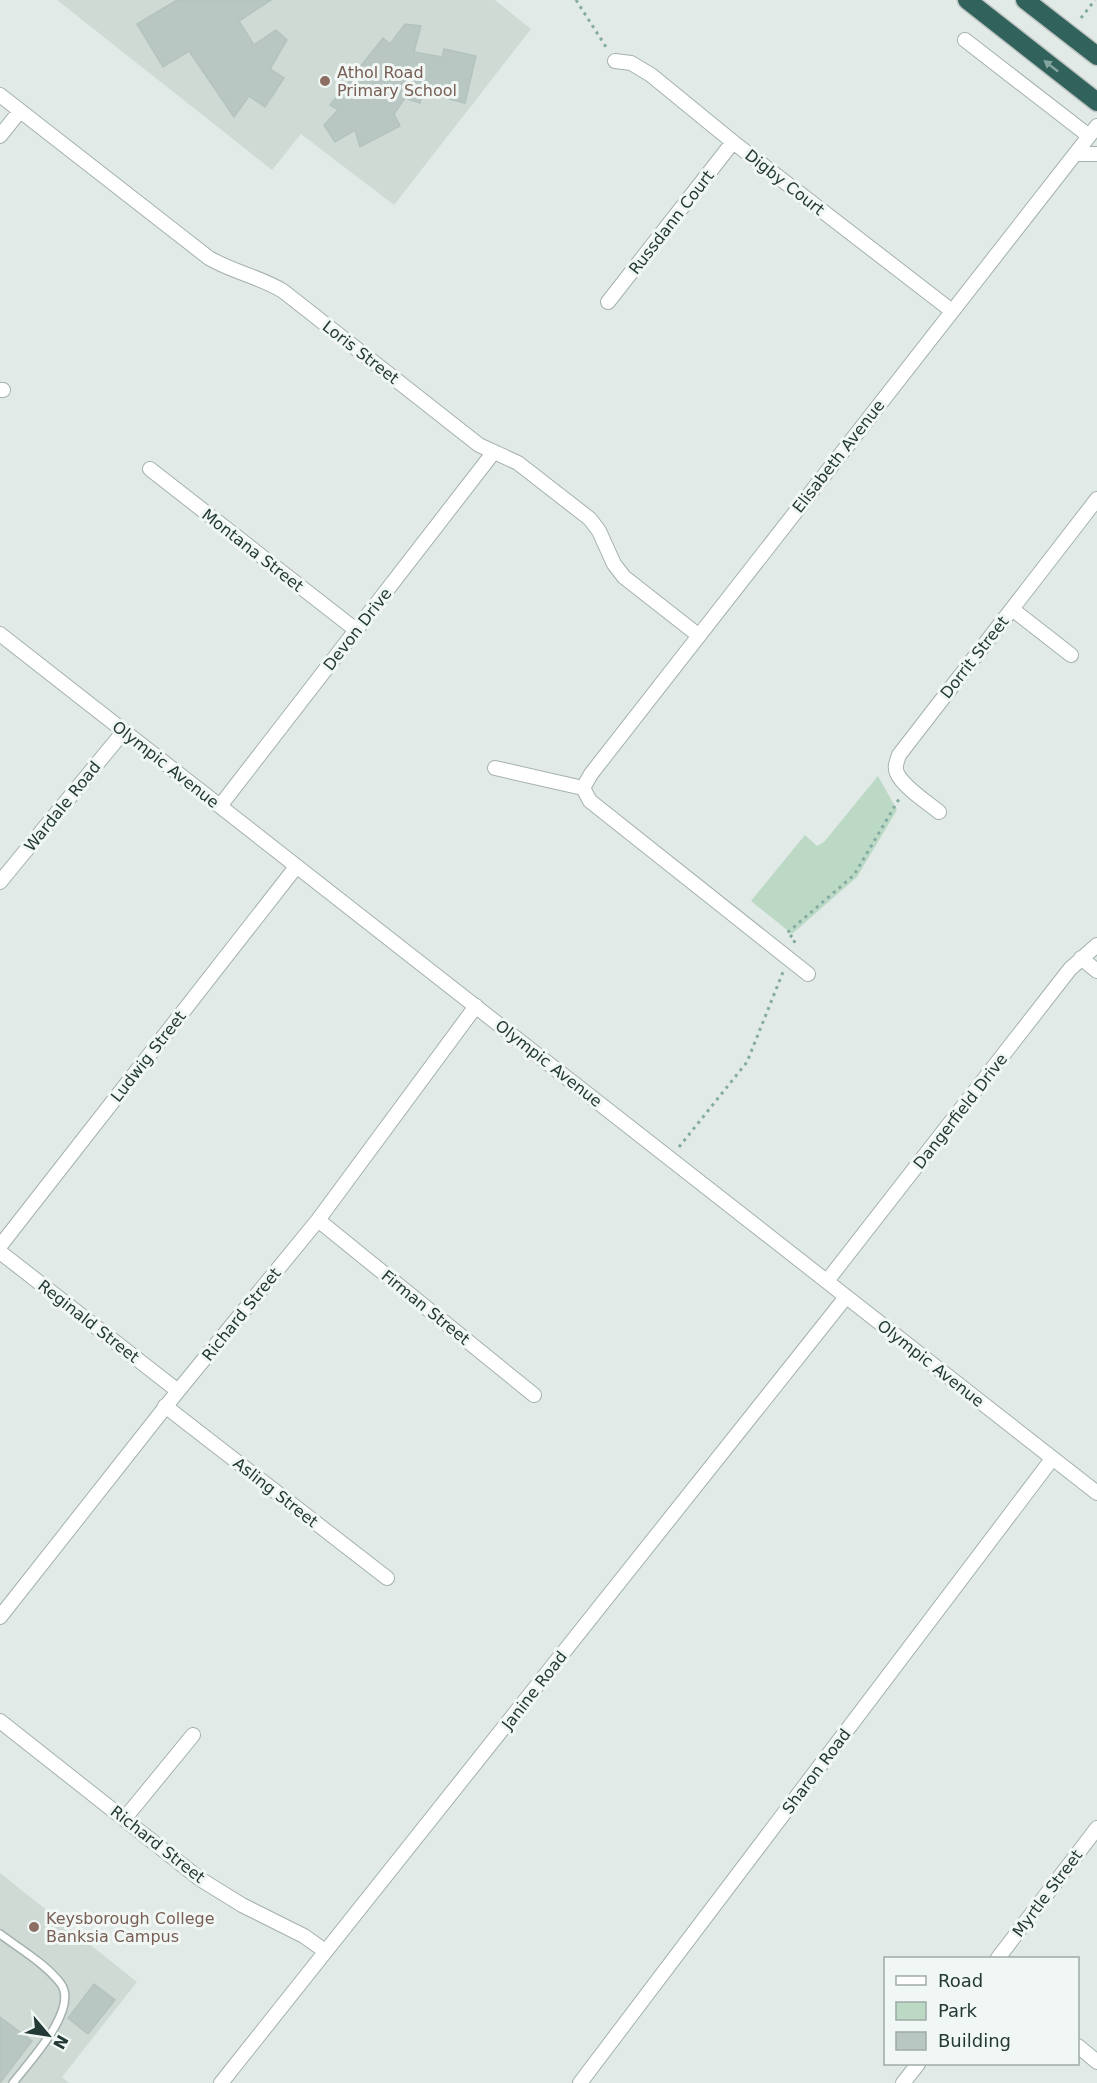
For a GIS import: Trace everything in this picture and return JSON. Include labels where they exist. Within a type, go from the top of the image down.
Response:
[{"type":"highway","points":[[967,0],[1097,102]]},
{"type":"highway","points":[[1025,0],[1097,56]]},
{"type":"street","points":[[965,40],[1093,131]]},
{"type":"street","name":"Digby Court","points":[[615,61],[631,63],[651,75],[733,142],[952,311]]},
{"type":"street","name":"Loris Street","points":[[0,95],[209,258],[261,279],[283,291],[479,445],[518,463],[590,519],[614,564],[624,577],[698,635]]},
{"type":"street","points":[[0,136],[20,111]]},
{"type":"street","name":"Elisabeth Avenue","points":[[584,788],[591,774],[698,635],[1093,131]]},
{"type":"street","name":"Russdann Court","points":[[608,302],[733,142]]},
{"type":"street","points":[[1076,154],[1097,154]]},
{"type":"street","name":"Devon Drive","points":[[220,806],[493,453]]},
{"type":"street","name":"Montana Street","points":[[150,470],[356,630]]},
{"type":"street","name":"Dorrit Street","points":[[939,812],[907,785],[897,773],[895,765],[904,747],[1097,499]]},
{"type":"street","points":[[1012,609],[1071,655]]},
{"type":"street","name":"Olympic Avenue","points":[[0,634],[1097,1493]]},
{"type":"street","name":"Wardale Road","points":[[0,882],[124,731]]},
{"type":"street","points":[[495,768],[584,788],[590,801],[808,974]]},
{"type":"street","name":"Ludwig Street","points":[[0,1246],[296,867]]},
{"type":"street","name":"Dangerfield Drive","points":[[827,1281],[1063,979],[1081,958],[1097,945]]},
{"type":"street","points":[[1081,958],[1097,971]]},
{"type":"street","name":"Richard Street","points":[[0,1617],[165,1406],[318,1220],[476,1006]]},
{"type":"street","name":"Firman Street","points":[[318,1220],[534,1395]]},
{"type":"street","name":"Reginald Street","points":[[0,1252],[178,1391]]},
{"type":"street","name":"Janine Road","points":[[221,2083],[846,1297]]},
{"type":"street","name":"Asling Street","points":[[165,1406],[387,1578]]},
{"type":"street","name":"Sharon Road","points":[[580,2083],[1052,1459]]},
{"type":"street","name":"Richard Street","points":[[0,1721],[200,1879],[242,1905],[304,1936],[325,1951]]},
{"type":"street","points":[[125,1818],[194,1735]]},
{"type":"street","name":"Myrtle Street","points":[[1000,1957],[1097,1828]]},
{"type":"street","points":[[1079,2048],[1097,2062]]},
{"type":"street","points":[[903,2083],[917,2065]]},
{"type":"lane","points":[[0,1934],[51,1972],[63,1986],[64,2001],[61,2015],[53,2031],[13,2083]]},
{"type":"path","points":[[576,0],[615,61]]},
{"type":"path","points":[[1081,18],[1095,0]]},
{"type":"path","points":[[670,1158],[747,1062],[795,939],[787,933],[854,874],[907,785]]},
{"type":"shaded area","name":"Athol Road Primary School","points":[[57,0],[495,0],[531,29],[394,205],[301,134],[272,170]]},
{"type":"shaded area","name":"Keysborough College Banksia Campus","points":[[0,1873],[137,1982],[62,2077],[69,2083],[0,2083]]},
{"type":"green space","points":[[878,776],[897,810],[857,877],[792,934],[751,901],[805,835],[817,846],[824,842]]},
{"type":"building","points":[[177,0],[271,0],[239,21],[254,45],[276,30],[287,40],[270,69],[284,78],[265,107],[249,96],[234,117],[189,51],[163,67],[137,24]]},
{"type":"building","points":[[405,24],[421,26],[414,52],[442,57],[444,49],[476,56],[465,103],[423,92],[420,103],[405,98],[394,114],[400,126],[360,147],[355,130],[335,142],[324,125],[338,110],[330,105],[383,38],[390,44]]},
{"type":"building","points":[[94,1984],[115,2000],[88,2034],[68,2018]]},
{"type":"building","points":[[0,2017],[32,2041],[0,2083]]},
{"type":"place","name":"Athol Road Primary School","points":[[325,81]]},
{"type":"place","name":"Keysborough College Banksia Campus","points":[[34,1927]]}]
